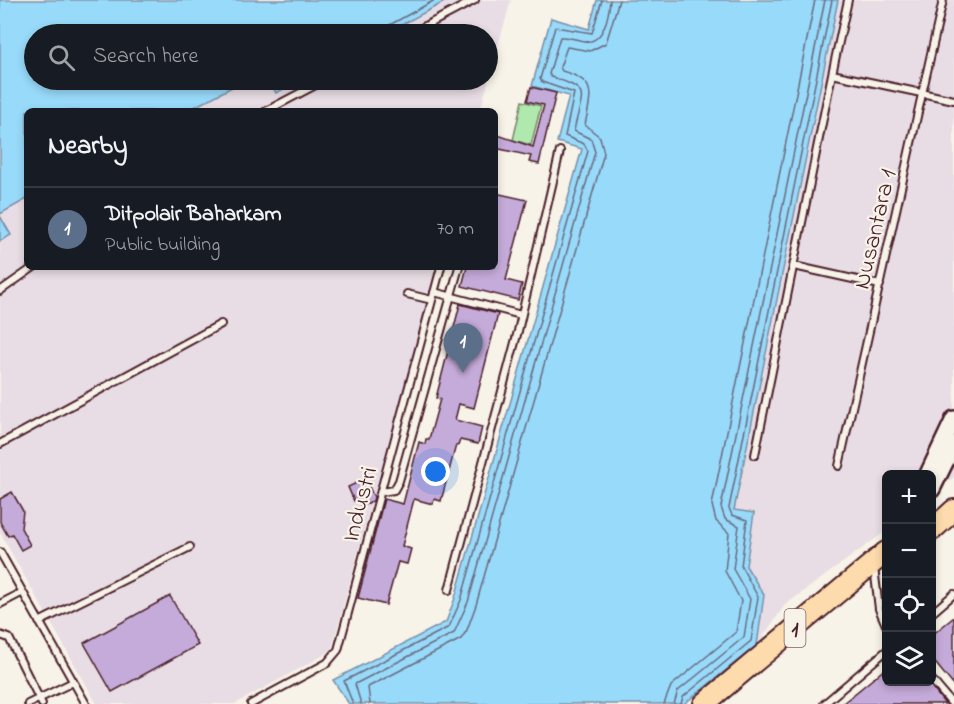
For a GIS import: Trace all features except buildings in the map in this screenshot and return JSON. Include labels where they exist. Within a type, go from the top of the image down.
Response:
[{"type":"highway","points":[[936,511],[954,495]]},
{"type":"highway","points":[[936,526],[954,510]]},
{"type":"highway","name":"1","points":[[704,704],[880,565]]},
{"type":"highway","name":"1","points":[[717,704],[880,565]]},
{"type":"street","points":[[930,470],[954,419]]},
{"type":"street","points":[[936,481],[954,444]]},
{"type":"lane","points":[[429,24],[475,0]]},
{"type":"lane","points":[[755,455],[848,0]]},
{"type":"lane","name":"Nusantara 1","points":[[839,466],[943,0]]},
{"type":"lane","points":[[832,74],[954,100]]},
{"type":"lane","points":[[272,108],[307,90]]},
{"type":"lane","points":[[449,590],[521,315],[560,151]]},
{"type":"lane","points":[[794,266],[880,285]]},
{"type":"lane","points":[[0,291],[29,270]]},
{"type":"lane","name":"Industri","points":[[251,704],[334,658],[440,270]]},
{"type":"lane","points":[[381,492],[394,490],[399,481],[458,270]]},
{"type":"lane","points":[[434,292],[521,315]]},
{"type":"lane","points":[[407,294],[432,300]]},
{"type":"lane","points":[[0,444],[221,324]]},
{"type":"lane","points":[[39,622],[190,547]]},
{"type":"lane","points":[[0,552],[2,560],[86,704]]},
{"type":"lane","points":[[880,565],[879,609],[882,615]]},
{"type":"lane","points":[[0,604],[21,593]]},
{"type":"lane","points":[[936,610],[954,594]]},
{"type":"lane","points":[[0,635],[9,638],[41,701]]},
{"type":"lane","points":[[824,704],[882,654]]},
{"type":"lane","points":[[28,704],[41,701],[73,682]]},
{"type":"lane","points":[[936,685],[952,704]]},
{"type":"shaded area","points":[[448,0],[511,0],[498,47],[498,24],[403,24]]},
{"type":"shaded area","points":[[838,0],[954,0],[954,477],[936,492],[936,470],[882,470],[882,534],[785,605],[757,645],[764,595],[746,566],[754,514],[734,510]]},
{"type":"shaded area","points":[[226,90],[275,90],[277,93],[283,90],[486,90],[481,108],[193,108]]},
{"type":"shaded area","points":[[24,201],[24,270],[436,270],[331,651],[235,704],[97,704],[0,533],[0,241],[11,235],[0,214]]},
{"type":"green space","points":[[522,101],[541,106],[531,145],[513,140]]},
{"type":"water","points":[[0,0],[448,0],[403,24],[24,24],[24,90],[226,90],[193,108],[24,108],[24,201],[0,214]]},
{"type":"water","points":[[597,0],[838,0],[734,510],[754,513],[746,566],[764,595],[757,645],[684,704],[349,704],[333,680],[446,622],[455,598],[582,149],[557,142],[569,96],[532,86],[551,18],[589,29]]},
{"type":"water","points":[[0,216],[11,235],[0,241]]},
{"type":"place","name":"Ditpolair Baharkam","points":[[463,373]]}]
